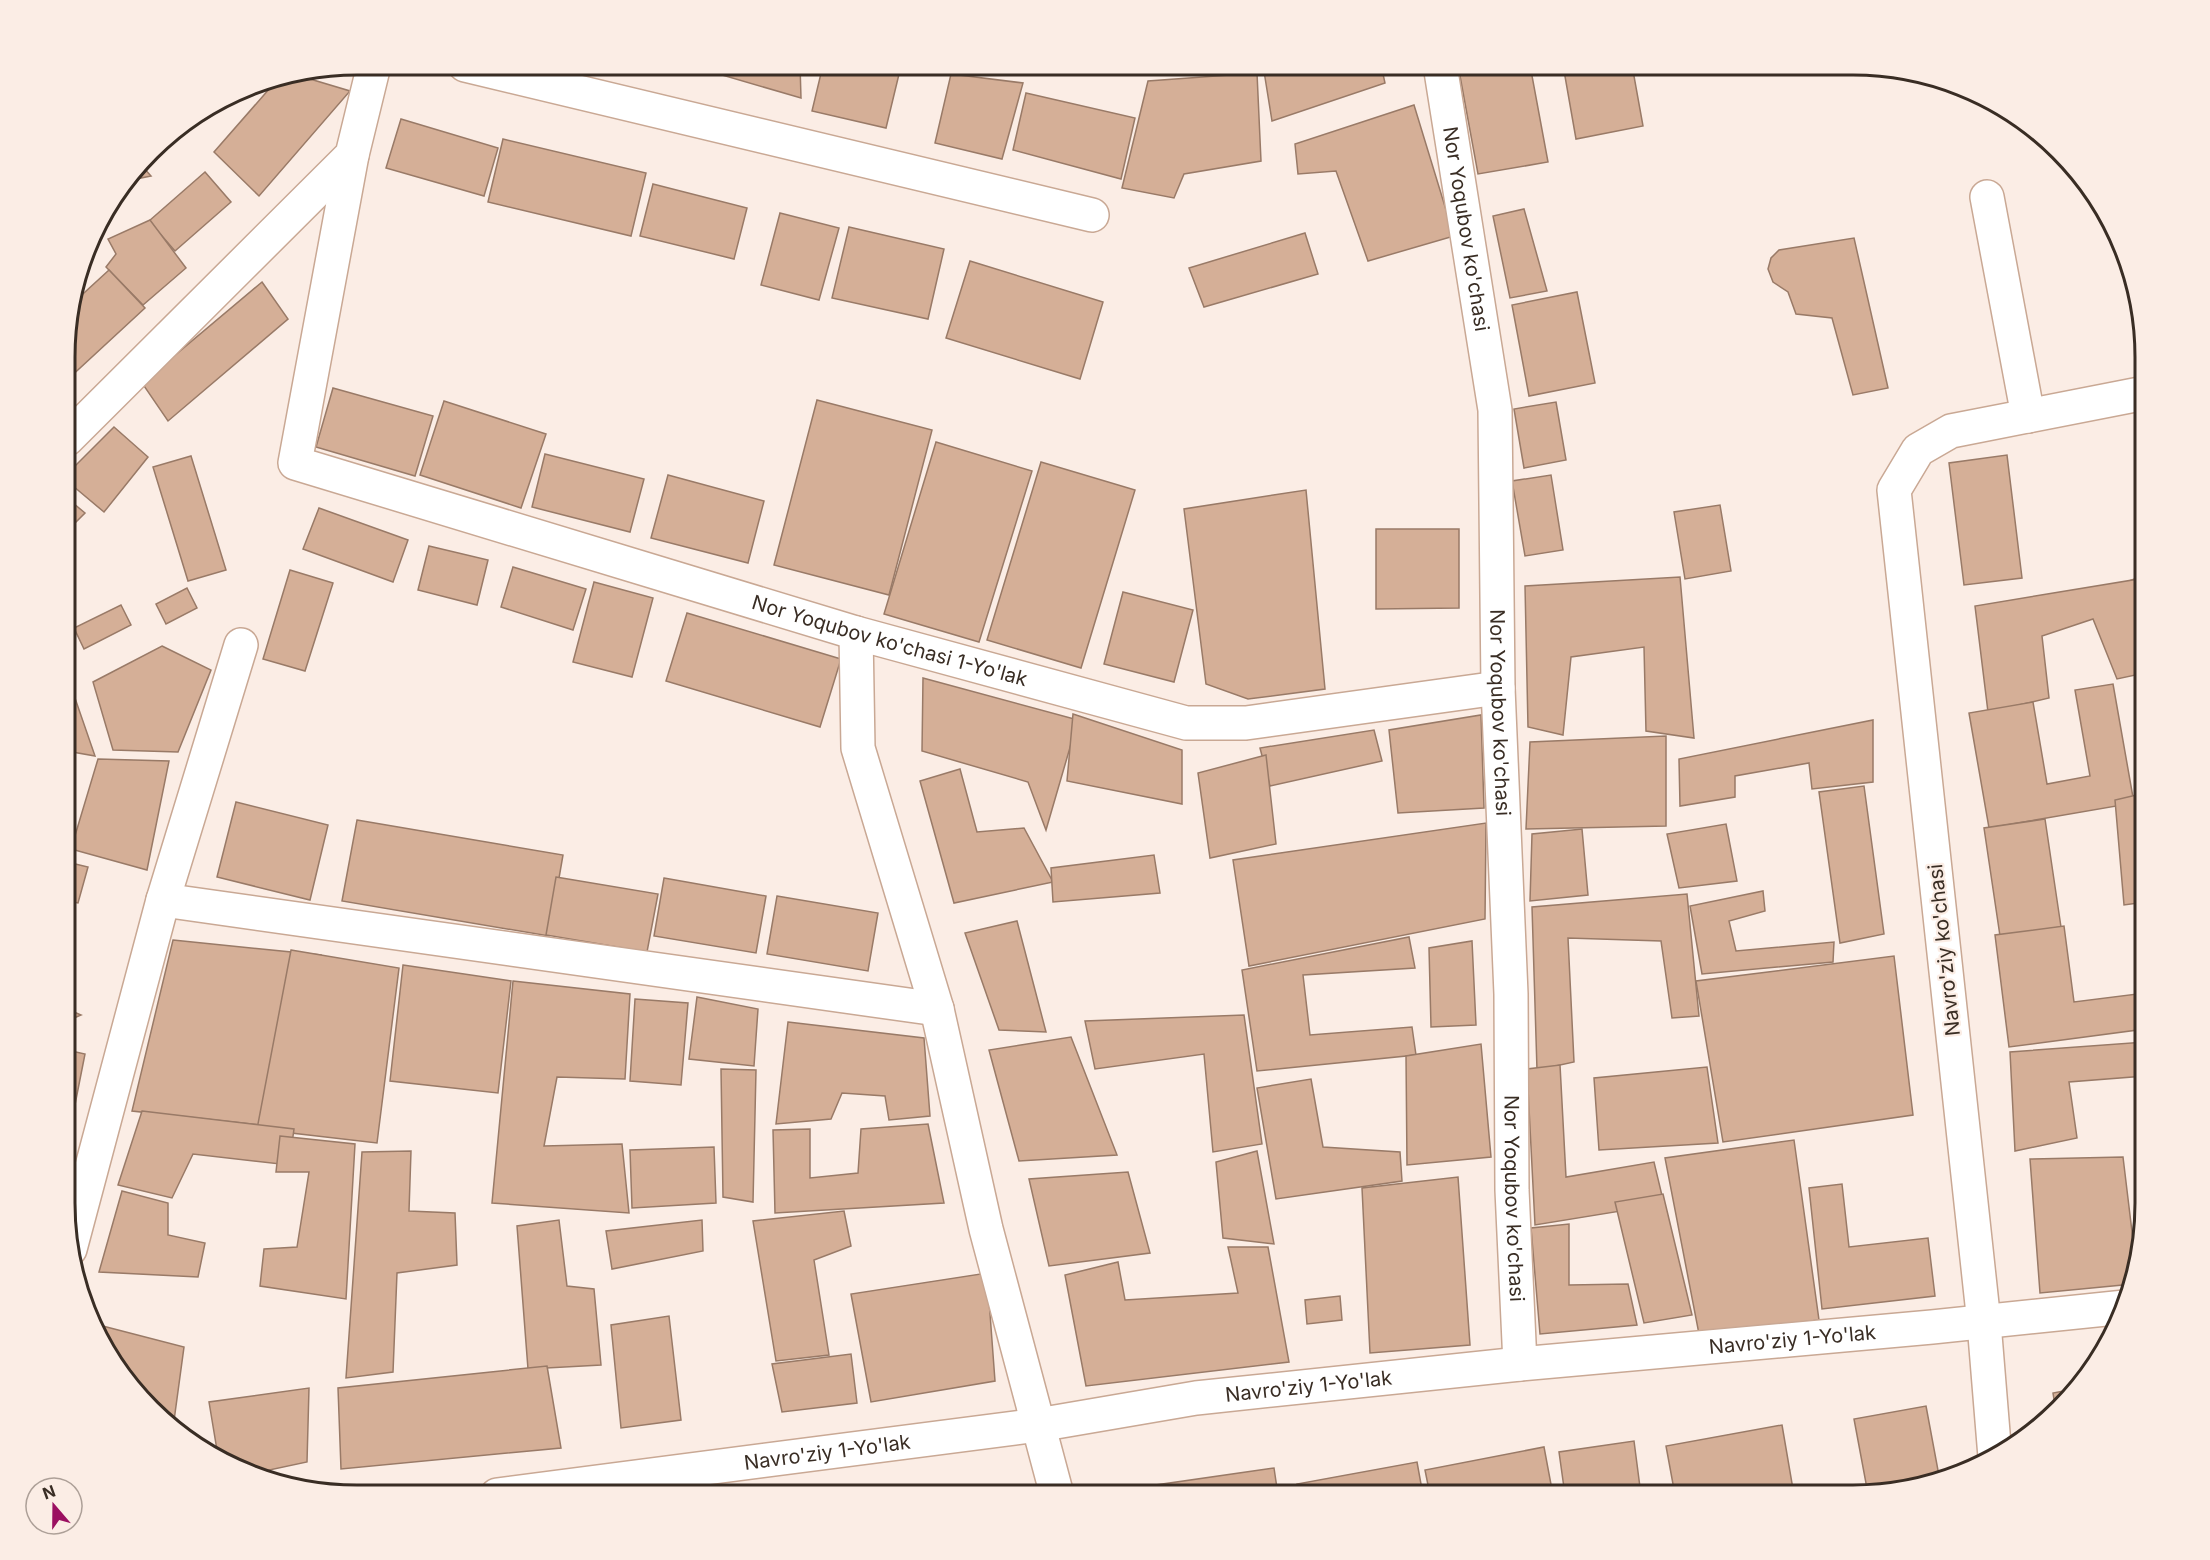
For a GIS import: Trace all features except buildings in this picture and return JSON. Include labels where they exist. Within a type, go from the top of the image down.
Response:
[{"type":"street","points":[[75,431],[352,155],[371,75]]},
{"type":"street","points":[[511,75],[1092,215]]},
{"type":"street","name":"Nor Yoqubov ko'chasi","points":[[1442,75],[1495,410],[1498,688],[1511,994],[1512,1190],[1520,1364]]},
{"type":"street","name":"Nor Yoqubov ko'chasi 1-Yo'lak","points":[[352,155],[295,463],[856,633],[1186,723],[1246,723],[1498,688]]},
{"type":"street","points":[[1987,197],[2028,416],[2135,395]]},
{"type":"street","name":"Navro'ziy ko'chasi","points":[[1994,1447],[1984,1323],[1894,490],[1918,450],[1951,431],[2028,416]]},
{"type":"street","points":[[856,633],[858,748],[937,1009],[986,1229],[1054,1485]]},
{"type":"street","points":[[76,1226],[163,900],[241,645]]},
{"type":"street","points":[[163,900],[937,1009]]},
{"type":"street","name":"Navro'ziy 1-Yo'lak","points":[[574,1485],[1038,1425],[1196,1398],[1520,1364],[1984,1323],[2115,1308]]}]
